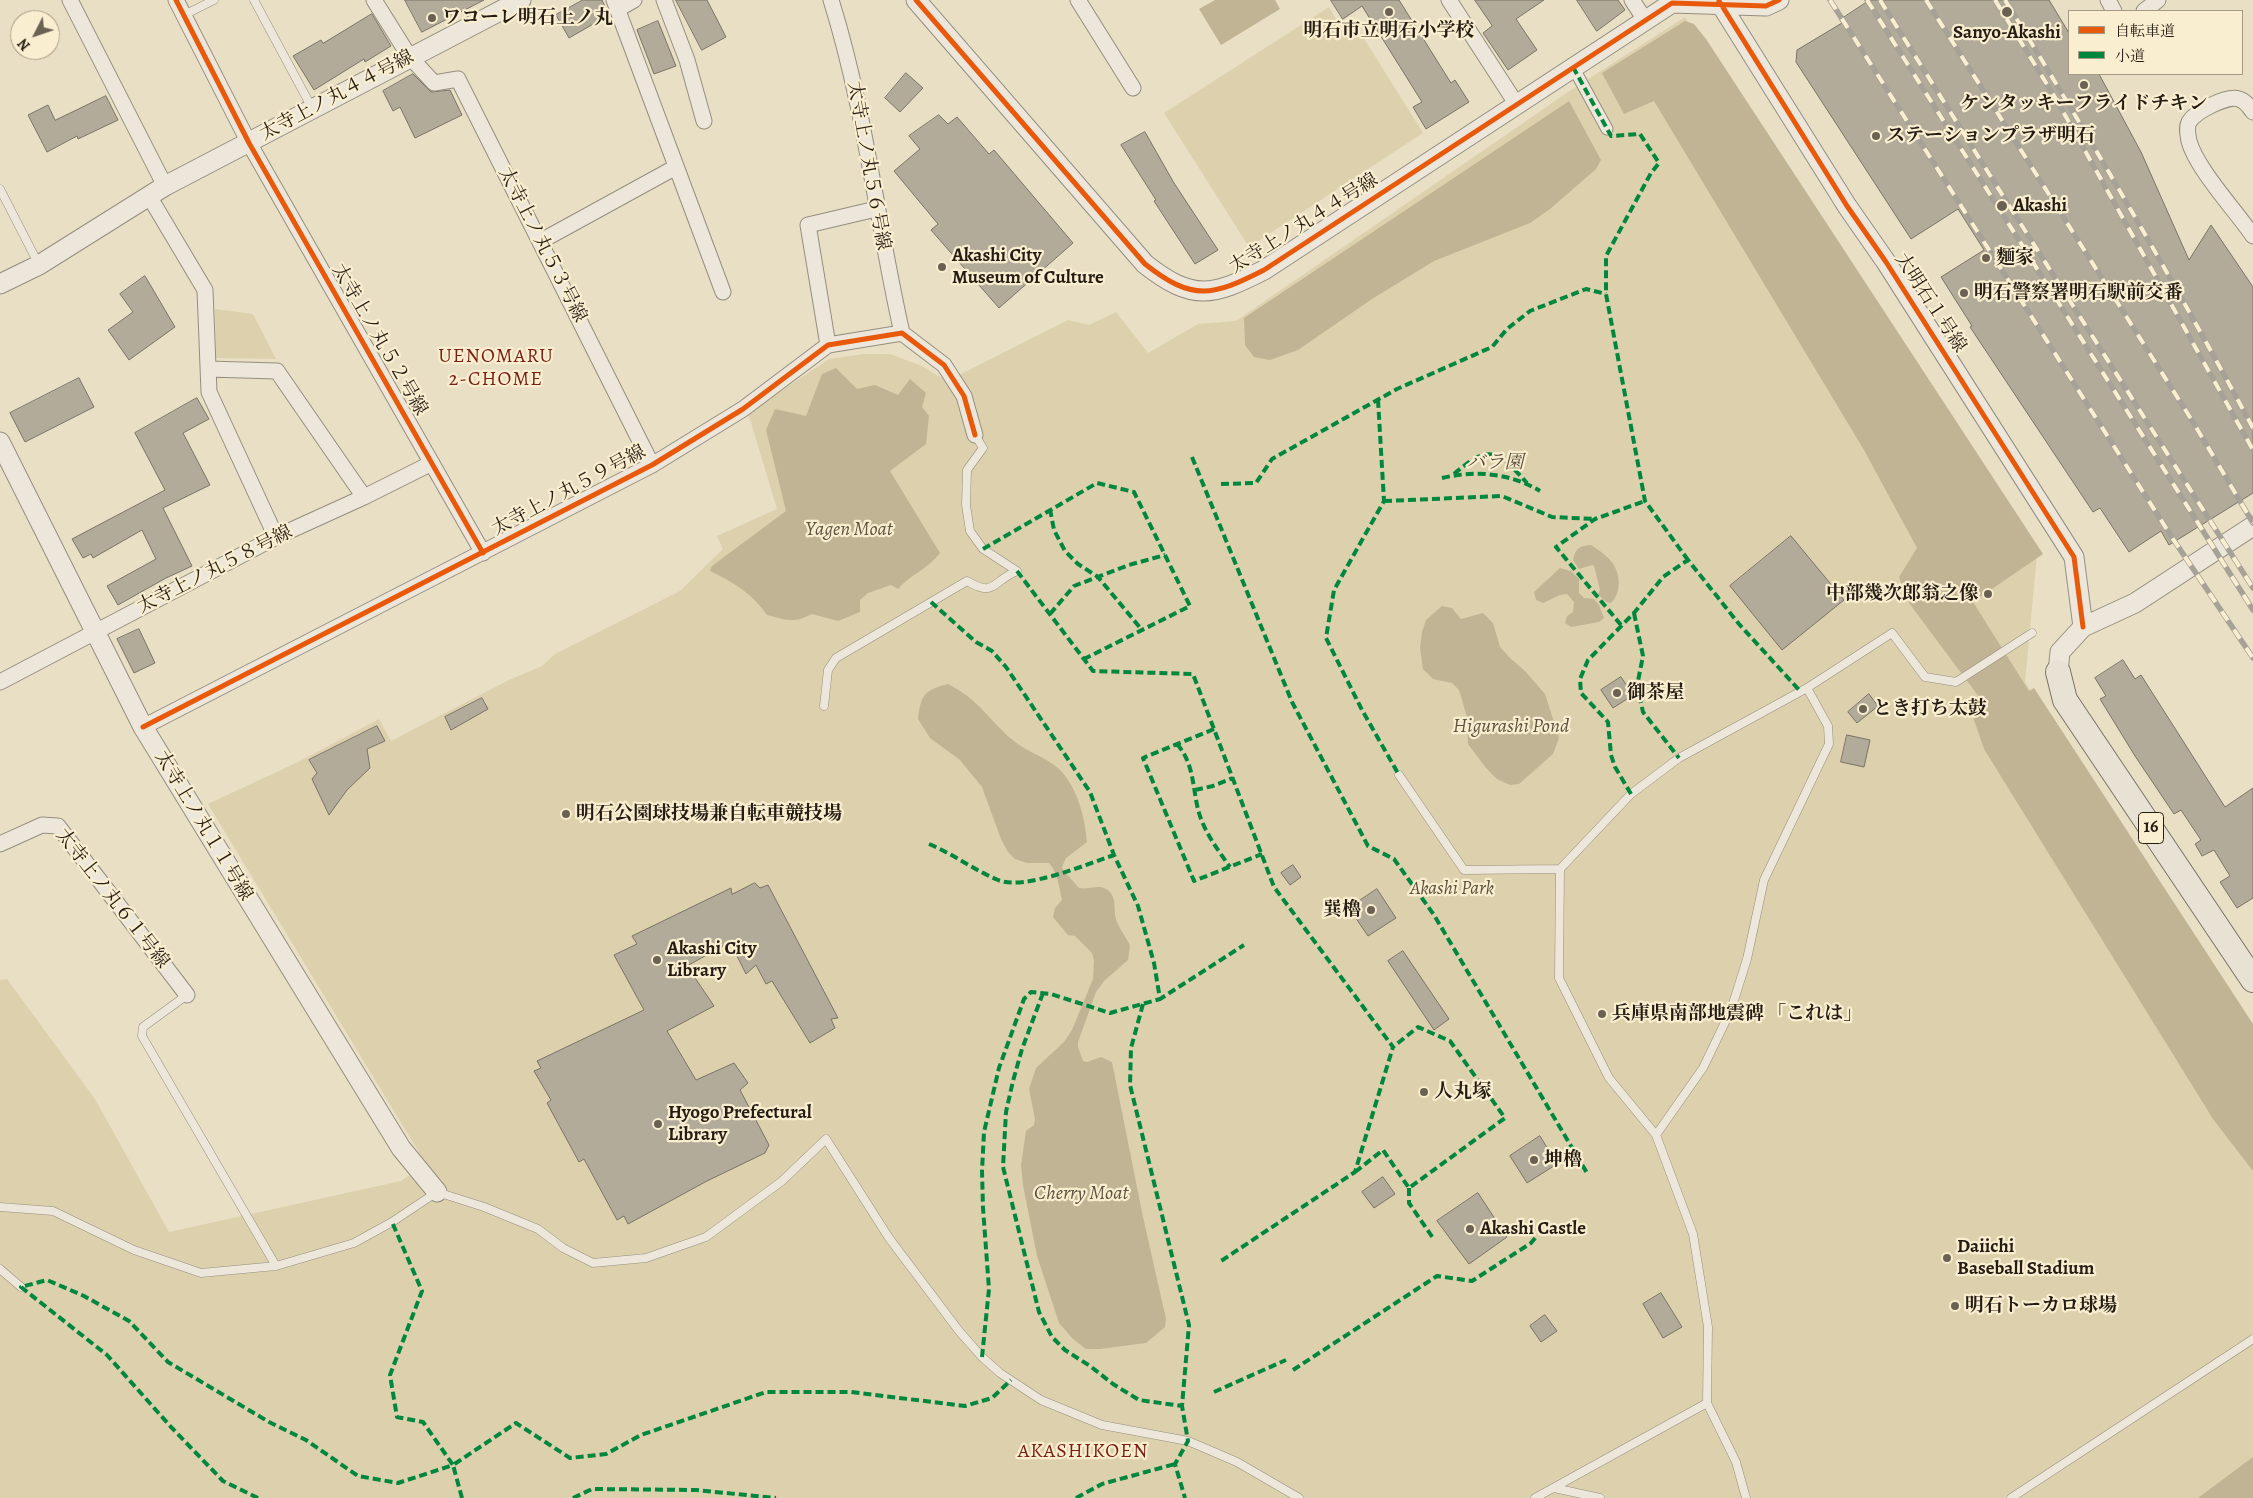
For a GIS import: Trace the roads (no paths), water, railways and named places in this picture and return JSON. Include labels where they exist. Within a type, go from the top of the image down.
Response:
[{"type":"main road","name":"16","points":[[2058,672],[2065,700],[2253,980]]},
{"type":"street","points":[[70,0],[165,186]]},
{"type":"street","name":"太寺上ノ丸５２号線","points":[[176,0],[249,143],[483,553]]},
{"type":"street","points":[[374,0],[410,56]]},
{"type":"street","name":"太寺上ノ丸４４号線","points":[[0,284],[39,265],[165,186],[410,56],[521,0]]},
{"type":"street","points":[[634,0],[616,4],[722,292]]},
{"type":"street","points":[[664,0],[687,60],[704,120]]},
{"type":"street","name":"太寺上ノ丸５６号線","points":[[832,0],[847,50],[876,209],[902,333]]},
{"type":"street","name":"太寺上ノ丸４４号線","points":[[916,0],[1145,264],[1167,281],[1187,289],[1208,292],[1231,287],[1264,270],[1517,105],[1578,75],[1646,20],[1672,3],[1720,3],[1766,6],[1779,0]]},
{"type":"street","points":[[1078,0],[1133,88]]},
{"type":"street","points":[[1449,0],[1517,105]]},
{"type":"street","points":[[1632,0],[1646,20]]},
{"type":"street","points":[[2145,10],[2158,0]]},
{"type":"street","name":"大明石１号線","points":[[1720,3],[2074,557],[2083,627]]},
{"type":"street","name":"太寺上ノ丸５３号線","points":[[410,56],[434,83],[458,79],[652,464]]},
{"type":"street","points":[[1578,75],[1607,129]]},
{"type":"street","points":[[2253,112],[2245,102],[2238,98],[2227,98],[2195,116],[2189,123],[2187,132],[2190,144],[2208,175],[2253,236]]},
{"type":"street","points":[[541,241],[676,167]]},
{"type":"street","points":[[149,196],[205,290],[209,392],[276,537]]},
{"type":"street","points":[[828,345],[808,225],[876,209]]},
{"type":"street","points":[[902,333],[944,365],[964,396],[975,435]]},
{"type":"street","name":"太寺上ノ丸５９号線","points":[[143,727],[652,464],[743,409],[828,345],[902,333]]},
{"type":"street","points":[[208,369],[277,370],[364,497]]},
{"type":"street","name":"太寺上ノ丸１１号線","points":[[0,442],[143,727],[401,1148],[437,1192]]},
{"type":"street","name":"太寺上ノ丸５８号線","points":[[0,682],[276,537],[364,497],[432,463]]},
{"type":"street","points":[[2058,672],[2060,652],[2083,627],[2135,603],[2253,526]]},
{"type":"street","name":"太寺上ノ丸６１号線","points":[[0,844],[42,825],[58,826],[187,995]]},
{"type":"lane","points":[[184,15],[214,0]]},
{"type":"lane","points":[[254,0],[312,109]]},
{"type":"lane","points":[[0,189],[39,265]]},
{"type":"lane","points":[[824,706],[828,670],[836,658],[967,581],[980,589],[989,590],[1008,575],[1018,571],[983,549],[970,531],[966,505],[967,470],[983,448],[975,435]]},
{"type":"lane","points":[[1746,1498],[1736,1462],[1707,1403],[1708,1327],[1694,1234],[1656,1135],[1608,1078],[1559,978],[1560,869],[1631,794],[1678,758],[1807,688],[1892,633],[1925,677],[1956,682],[2032,633]]},
{"type":"lane","points":[[1656,1135],[1703,1068],[1731,1010],[1747,959],[1764,880],[1828,744],[1828,726],[1807,688]]},
{"type":"lane","points":[[1399,775],[1464,870],[1560,869]]},
{"type":"lane","points":[[187,995],[144,1028],[142,1036],[276,1266]]},
{"type":"lane","points":[[0,1207],[53,1211],[134,1250],[201,1273],[276,1266],[354,1243],[392,1222],[437,1192],[484,1207],[538,1229],[563,1248],[593,1263],[646,1258],[706,1236],[782,1181],[826,1140],[889,1238],[960,1331],[982,1357],[1000,1373],[1041,1400],[1102,1425],[1188,1441],[1237,1462],[1299,1498]]},
{"type":"lane","points":[[0,1269],[21,1287]]},
{"type":"lane","points":[[2011,1498],[2253,1339]]},
{"type":"lane","points":[[1535,1498],[1707,1403]]},
{"type":"lane","points":[[1554,1488],[1600,1498]]},
{"type":"water","points":[[1215,0],[1275,0],[1280,9],[1221,45],[1199,9]]},
{"type":"water","points":[[1685,21],[1694,24],[1706,39],[2043,554],[1973,602],[2029,691],[2034,688],[2253,1024],[2253,1171],[2213,1119],[1984,749],[1973,717],[1985,705],[1909,603],[1899,577],[1917,548],[1864,450],[1654,101],[1624,114],[1602,73]]},
{"type":"water","points":[[1569,101],[1601,160],[1596,169],[1550,209],[1530,223],[1434,261],[1372,299],[1298,350],[1270,360],[1254,357],[1245,345],[1244,318]]},
{"type":"water","name":"Yagen Moat","points":[[836,368],[857,389],[875,385],[898,395],[910,379],[926,393],[922,407],[929,416],[926,444],[890,471],[940,553],[898,589],[891,585],[868,593],[860,600],[860,612],[838,621],[812,614],[795,620],[785,620],[767,615],[742,589],[710,571],[712,566],[786,511],[766,430],[775,409],[806,416],[822,374]]},
{"type":"water","points":[[1591,545],[1608,558],[1616,570],[1619,582],[1617,593],[1611,603],[1606,602],[1598,594],[1600,590],[1594,566],[1579,569],[1573,560],[1579,548]]},
{"type":"water","points":[[1560,568],[1571,571],[1579,579],[1579,593],[1584,598],[1594,599],[1599,605],[1604,618],[1599,622],[1571,627],[1565,623],[1567,616],[1573,612],[1574,602],[1567,594],[1560,595],[1543,603],[1536,600],[1534,592]]},
{"type":"water","name":"Higurashi Pond","points":[[1442,606],[1452,608],[1461,619],[1483,613],[1493,623],[1500,647],[1545,694],[1559,738],[1553,754],[1519,784],[1510,785],[1497,779],[1486,768],[1468,744],[1467,717],[1459,690],[1452,683],[1433,679],[1423,669],[1420,648],[1422,632],[1426,620]]},
{"type":"water","name":"Cherry Moat","points":[[948,684],[968,697],[1015,742],[1053,764],[1065,775],[1079,802],[1087,842],[1066,858],[1062,867],[1063,870],[1079,888],[1099,887],[1110,892],[1114,900],[1117,922],[1130,946],[1128,960],[1104,981],[1096,992],[1078,1042],[1078,1047],[1083,1061],[1087,1062],[1101,1057],[1112,1062],[1143,1217],[1166,1319],[1165,1327],[1146,1343],[1086,1349],[1073,1339],[1059,1323],[1037,1256],[1021,1165],[1026,1131],[1034,1125],[1035,1119],[1029,1089],[1036,1068],[1064,1042],[1072,1030],[1093,979],[1094,961],[1092,953],[1075,936],[1068,935],[1053,917],[1055,908],[1062,900],[1058,880],[1052,867],[1049,863],[1027,863],[1015,859],[1008,852],[1001,839],[982,787],[960,760],[930,738],[918,719],[922,699],[925,695],[929,691]]},
{"type":"water","points":[[2253,1457],[2253,1498],[2198,1498]]},
{"type":"railway","points":[[1830,0],[2173,539],[2253,658]]},
{"type":"railway","points":[[1867,0],[2253,610]]},
{"type":"railway","points":[[1880,0],[2253,588]]},
{"type":"railway","points":[[1926,0],[2193,422],[2253,523]]},
{"type":"railway","points":[[1995,0],[2056,99],[2253,450]]},
{"type":"railway","points":[[2005,0],[2132,212],[2253,428]]},
{"type":"place","name":"明石市立明石小学校","points":[[1389,12]]},
{"type":"place","name":"Sanyo-Akashi","points":[[2007,12]]},
{"type":"place","name":"ワコーレ明石上ノ丸","points":[[432,18]]},
{"type":"place","name":"ケンタッキーフライドチキン","points":[[2084,85]]},
{"type":"place","name":"ステーションプラザ明石","points":[[1876,136]]},
{"type":"place","name":"Akashi","points":[[2002,206]]},
{"type":"place","name":"麵家","points":[[1986,258]]},
{"type":"place","name":"Akashi City Museum of Culture","points":[[942,267]]},
{"type":"place","name":"明石警察署明石駅前交番","points":[[1964,293]]},
{"type":"place","name":"中部幾次郎翁之像","points":[[1988,594]]},
{"type":"place","name":"御茶屋","points":[[1617,693]]},
{"type":"place","name":"とき打ち太鼓","points":[[1863,709]]},
{"type":"place","name":"明石公園球技場兼自転車競技場","points":[[566,814]]},
{"type":"place","name":"巽櫓","points":[[1371,910]]},
{"type":"place","name":"Akashi City Library","points":[[657,960]]},
{"type":"place","name":"兵庫県南部地震碑 「これは」","points":[[1602,1014]]},
{"type":"place","name":"人丸塚","points":[[1424,1092]]},
{"type":"place","name":"Hyogo Prefectural Library","points":[[658,1124]]},
{"type":"place","name":"坤櫓","points":[[1534,1160]]},
{"type":"place","name":"Akashi Castle","points":[[1470,1229]]},
{"type":"place","name":"Daiichi Baseball Stadium","points":[[1947,1258]]},
{"type":"place","name":"明石トーカロ球場","points":[[1955,1306]]},
{"type":"district","name":"UENOMARU 2-CHOME","points":[[496,368]]},
{"type":"district","name":"AKASHIKOEN","points":[[1083,1452]]},
{"type":"park label","name":"バラ園","points":[[1495,463]]},
{"type":"park label","name":"Akashi Park","points":[[1452,889]]}]
